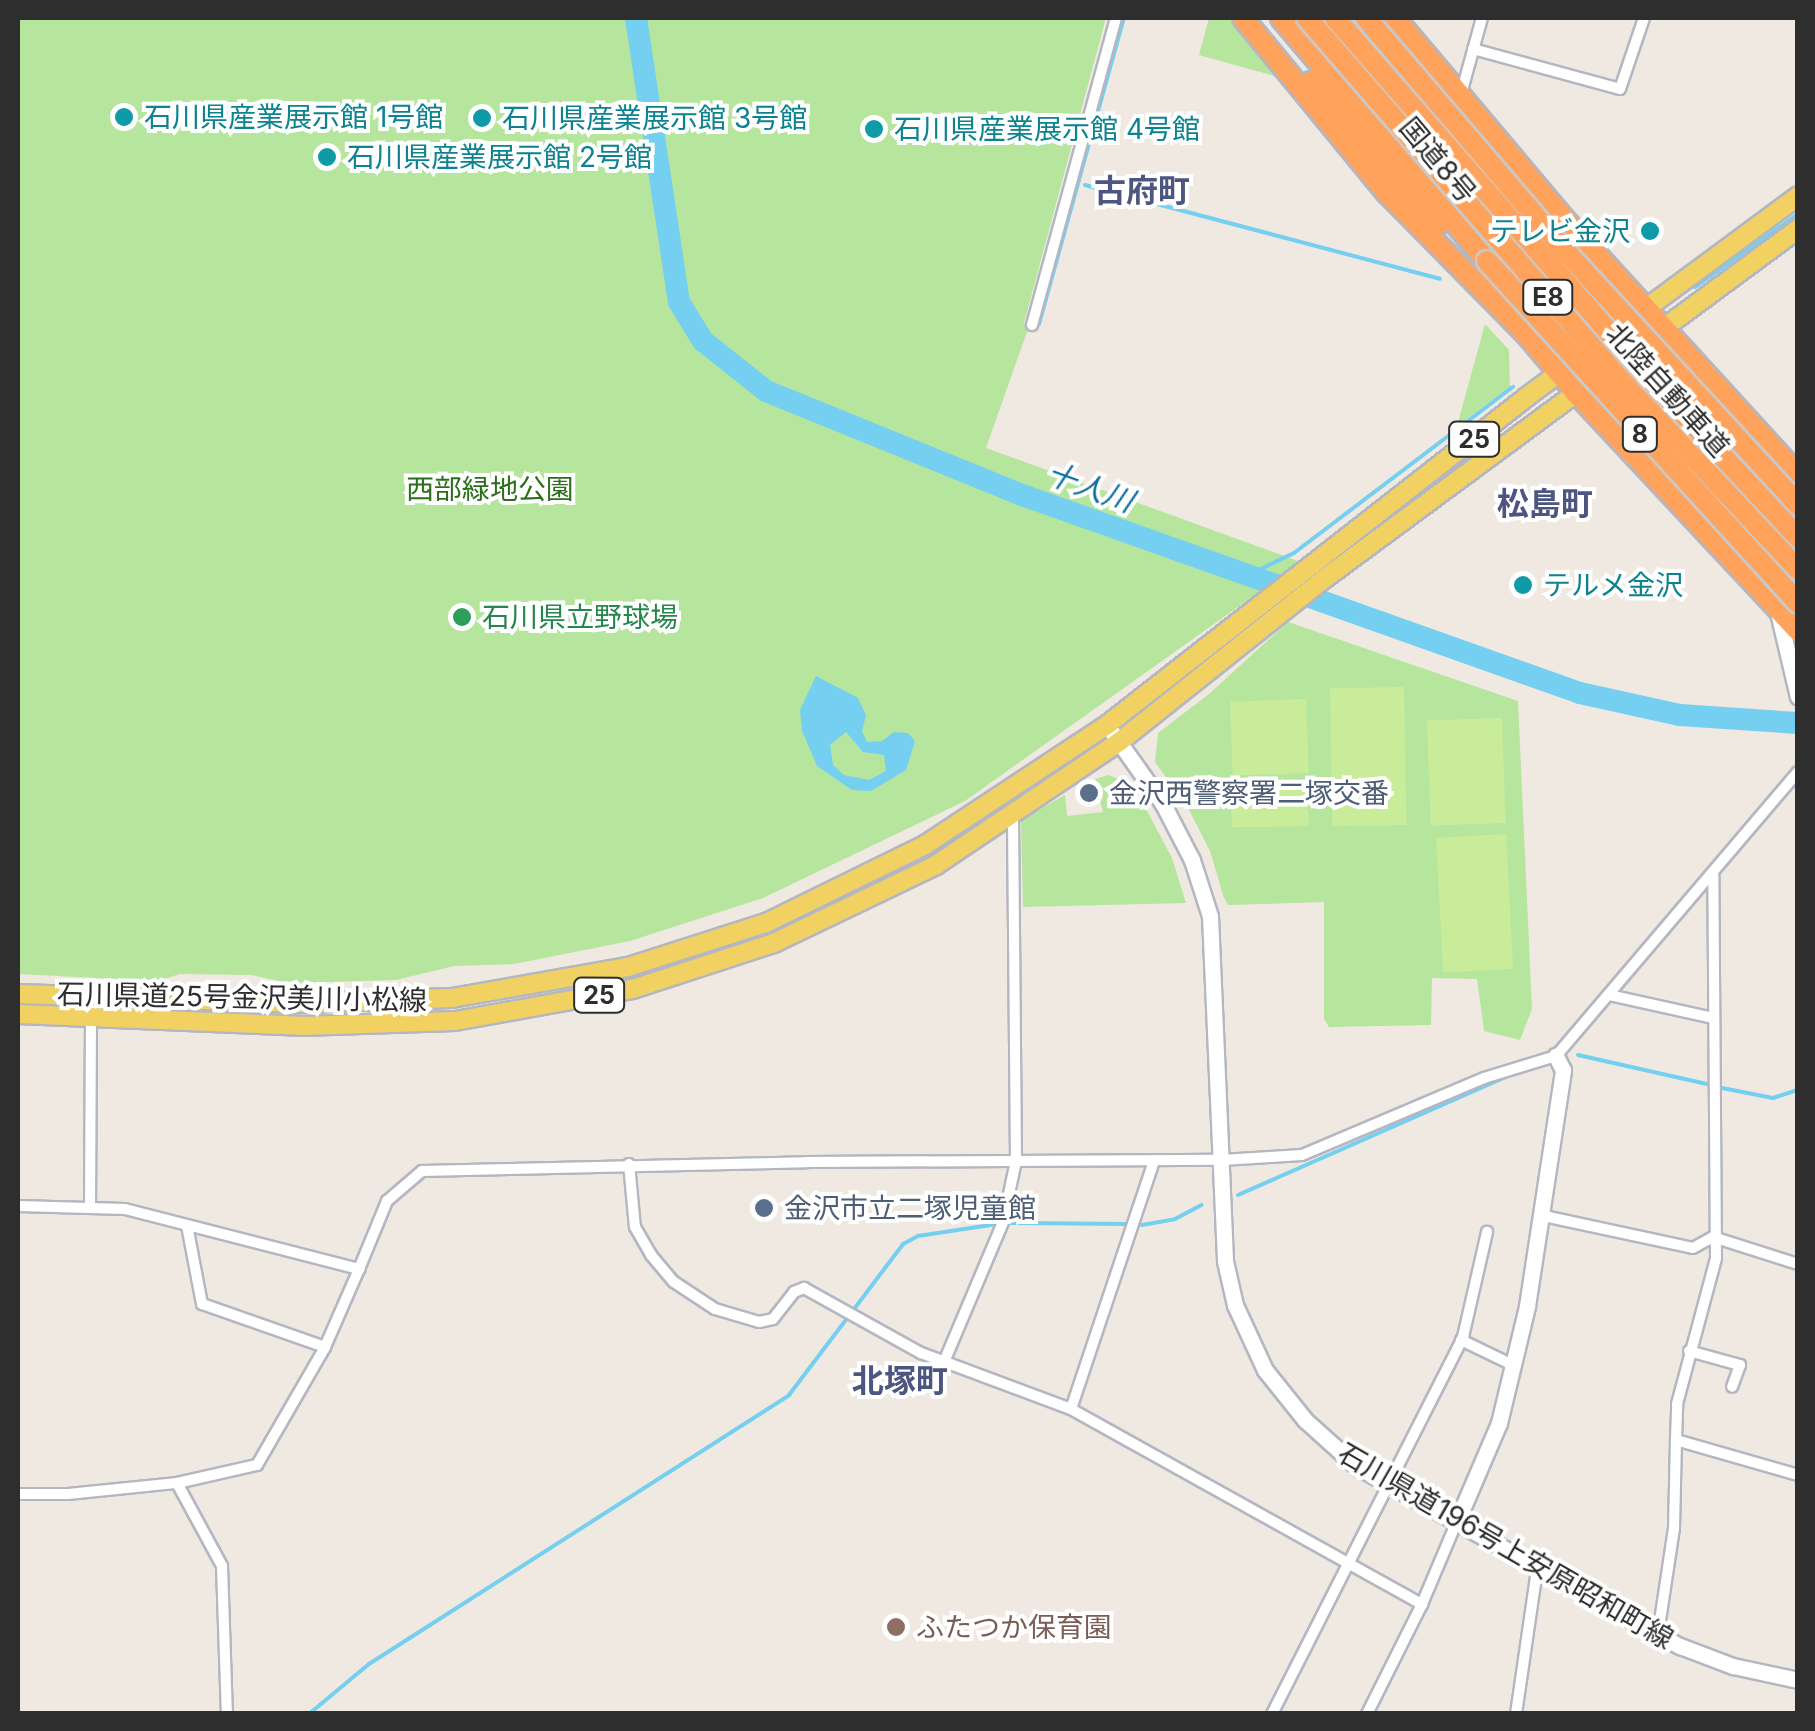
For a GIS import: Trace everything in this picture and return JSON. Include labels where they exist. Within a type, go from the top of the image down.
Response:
[{"type":"highway","points":[[1244,18],[1386,192],[1492,299],[1576,393],[1787,606],[1798,630]]},
{"type":"highway","points":[[1258,18],[1422,208],[1492,299]]},
{"type":"highway","name":"国道8号","points":[[1280,18],[1787,606]]},
{"type":"highway","name":"北陸自動車道","points":[[1306,18],[1626,386],[1798,566]]},
{"type":"highway","name":"北陸自動車道","points":[[1335,18],[1643,371],[1798,537]]},
{"type":"highway","name":"国道8号","points":[[1366,18],[1600,290],[1798,504]]},
{"type":"highway","points":[[1395,18],[1646,310],[1798,475]]},
{"type":"main road","name":"25","points":[[1559,373],[1798,196]]},
{"type":"main road","name":"25","points":[[1576,393],[1798,229]]},
{"type":"main road","name":"石川県道25号金沢美川小松線","points":[[18,994],[301,1003],[452,998],[628,967],[766,922],[925,845],[1106,725],[1559,373]]},
{"type":"main road","name":"石川県道25号金沢美川小松線","points":[[18,1014],[301,1026],[455,1021],[634,989],[774,944],[936,865],[1120,742],[1324,579],[1576,393]]},
{"type":"main road","points":[[1798,566],[1787,606],[1798,697]]},
{"type":"main road","name":"石川県道196号上安原昭和町線","points":[[1106,725],[1170,818],[1192,860],[1210,916],[1224,1260],[1236,1305],[1265,1370],[1333,1450],[1390,1485],[1537,1570],[1706,1658],[1798,1680]]},
{"type":"main road","points":[[1457,1522],[1499,1423],[1513,1365],[1544,1216],[1563,1070],[1556,1056]]},
{"type":"street","points":[[1032,325],[1116,18]]},
{"type":"street","points":[[1460,98],[1482,18]]},
{"type":"street","points":[[1473,49],[1620,89],[1644,18]]},
{"type":"street","points":[[18,1494],[68,1494],[177,1484],[257,1465],[325,1347],[386,1201],[422,1171],[630,1164],[1222,1160],[1302,1155],[1484,1078],[1556,1056],[1798,772]]},
{"type":"street","points":[[944,1362],[1003,1222],[1016,1161],[1012,815]]},
{"type":"street","points":[[1658,1634],[1674,1518],[1676,1404],[1716,1258],[1713,874]]},
{"type":"street","points":[[90,1208],[91,995]]},
{"type":"street","points":[[1609,995],[1714,1018]]},
{"type":"street","points":[[1071,1408],[1154,1161]]},
{"type":"street","points":[[630,1164],[635,1228],[674,1282],[715,1309],[758,1322],[774,1320],[794,1292],[804,1288],[878,1333],[944,1362],[1071,1408],[1422,1604]]},
{"type":"street","points":[[18,1206],[125,1209],[359,1269]]},
{"type":"street","points":[[1544,1216],[1693,1248],[1714,1237],[1798,1264]]},
{"type":"street","points":[[187,1225],[202,1304],[325,1347]]},
{"type":"street","points":[[1272,1714],[1461,1340],[1487,1232]]},
{"type":"street","points":[[1461,1340],[1513,1365]]},
{"type":"street","points":[[1689,1352],[1740,1365],[1732,1387]]},
{"type":"street","points":[[1676,1440],[1798,1475]]},
{"type":"street","points":[[177,1484],[222,1566],[226,1714]]},
{"type":"street","points":[[1367,1714],[1422,1604],[1457,1522]]},
{"type":"street","points":[[1516,1714],[1537,1570]]},
{"type":"green space","name":"西部緑地公園","points":[[18,18],[1106,18],[1024,323],[1029,326],[986,448],[1301,562],[965,801],[763,898],[630,941],[514,964],[454,966],[396,980],[289,983],[251,975],[180,974],[157,981],[18,974]]},
{"type":"green space","points":[[1209,18],[1229,18],[1275,76],[1199,55]]},
{"type":"green space","points":[[1485,324],[1509,350],[1510,387],[1457,426]]},
{"type":"green space","points":[[1288,622],[1518,701],[1532,1009],[1520,1040],[1484,1031],[1477,979],[1432,978],[1431,1025],[1329,1027],[1324,1019],[1324,902],[1228,905],[1224,898],[1210,851],[1188,808],[1155,762],[1158,733],[1209,694]]},
{"type":"green space","points":[[1404,687],[1406,825],[1332,826],[1330,688]]},
{"type":"green space","points":[[1306,699],[1309,773],[1233,776],[1230,702]]},
{"type":"green space","points":[[1502,718],[1506,823],[1431,826],[1427,721]]},
{"type":"green space","points":[[1109,775],[1123,781],[1145,807],[1172,858],[1186,903],[1023,907],[1021,820],[1065,795],[1067,816],[1103,812],[1095,779]]},
{"type":"green space","points":[[1308,782],[1309,826],[1232,827],[1231,783]]},
{"type":"green space","points":[[1506,834],[1513,969],[1443,972],[1436,838]]},
{"type":"water","points":[[816,676],[858,698],[866,715],[862,731],[867,742],[882,741],[894,732],[908,733],[915,741],[906,770],[871,791],[852,790],[817,766],[802,731],[800,710]],"holes":[[[846,732],[863,752],[884,755],[886,771],[869,780],[844,775],[833,765],[830,745]]]},
{"type":"waterway","name":"十人川","points":[[636,18],[679,302],[703,341],[766,391],[1025,496],[1580,693],[1680,715],[1798,723]]},
{"type":"waterway","points":[[1039,324],[1124,18]]},
{"type":"waterway","points":[[1085,185],[1440,279]]},
{"type":"waterway","points":[[1695,287],[1798,214]]},
{"type":"waterway","points":[[1246,576],[1294,553],[1513,387]]},
{"type":"waterway","points":[[1578,1055],[1707,1084]]},
{"type":"waterway","points":[[1238,1195],[1510,1075]]},
{"type":"waterway","points":[[1722,1088],[1773,1098],[1798,1090]]},
{"type":"waterway","points":[[1142,1225],[1175,1219],[1201,1205]]},
{"type":"waterway","points":[[1007,1223],[1127,1224]]},
{"type":"waterway","points":[[309,1714],[369,1664],[789,1395],[903,1244],[918,1236],[997,1224]]},
{"type":"place","name":"石川県産業展示館 1号館","points":[[124,117]]},
{"type":"place","name":"石川県産業展示館 3号館","points":[[482,118]]},
{"type":"place","name":"石川県産業展示館 4号館","points":[[874,129]]},
{"type":"place","name":"石川県産業展示館 2号館","points":[[327,157]]},
{"type":"place","name":"テレビ金沢","points":[[1650,231]]},
{"type":"place","name":"テルメ金沢","points":[[1523,585]]},
{"type":"place","name":"石川県立野球場","points":[[462,617]]},
{"type":"place","name":"金沢西警察署二塚交番","points":[[1089,793]]},
{"type":"place","name":"金沢市立二塚児童館","points":[[764,1208]]},
{"type":"place","name":"ふたつか保育園","points":[[896,1627]]},
{"type":"district","name":"古府町","points":[[1142,191]]},
{"type":"district","name":"松島町","points":[[1545,504]]},
{"type":"district","name":"北塚町","points":[[900,1381]]}]
